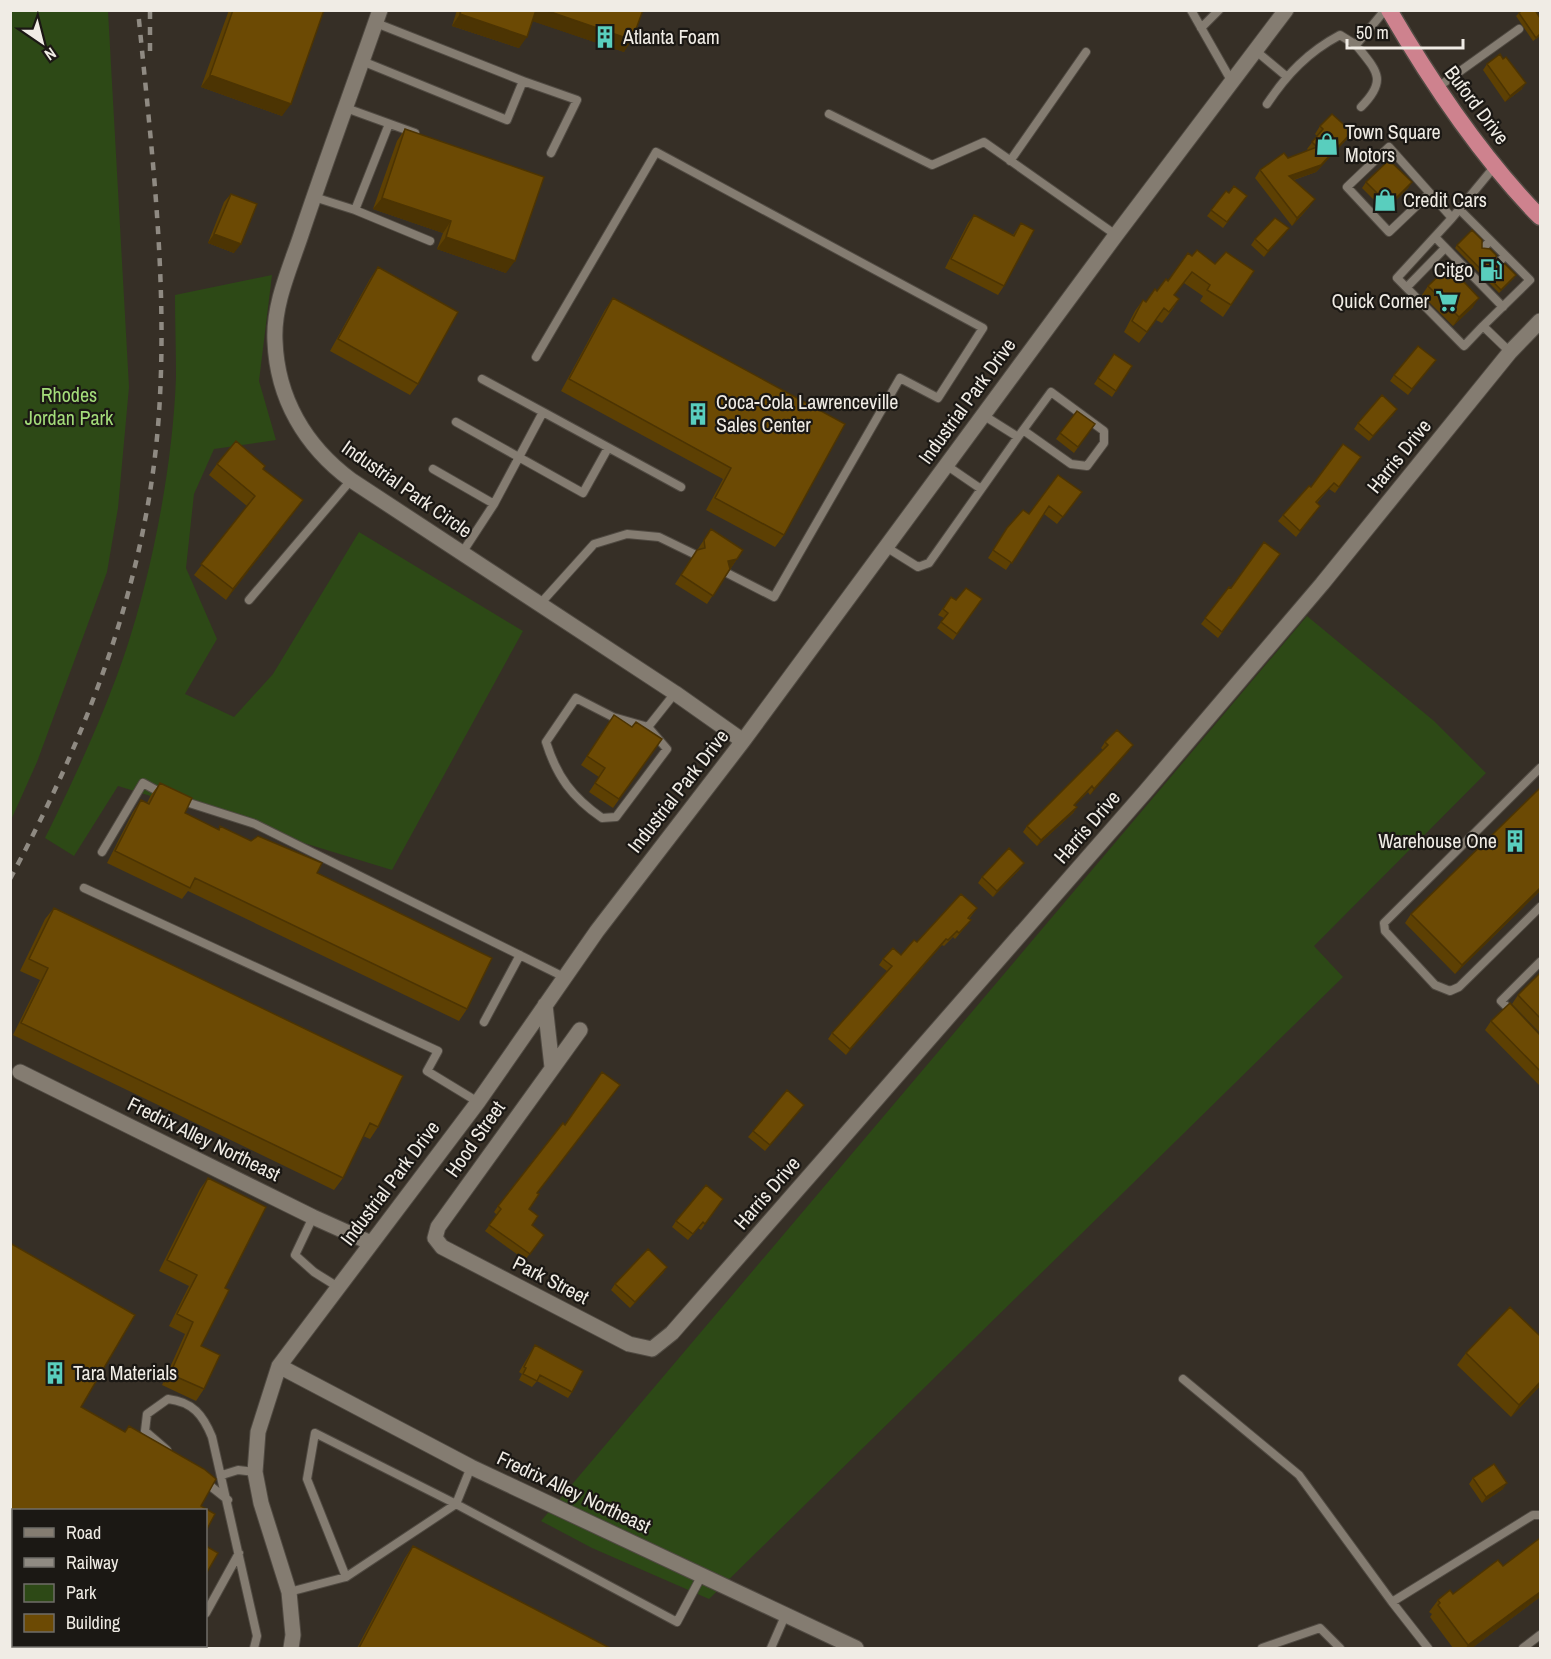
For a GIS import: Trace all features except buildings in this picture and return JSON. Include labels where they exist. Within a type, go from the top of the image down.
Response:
[{"type":"highway","name":"Buford Drive","points":[[1387,10],[1420,63],[1496,165],[1540,217]]},
{"type":"street","name":"Industrial Park Drive","points":[[291,1648],[293,1635],[289,1592],[261,1503],[255,1472],[258,1432],[279,1366],[478,1102],[564,977],[743,741],[1116,235],[1286,10]]},
{"type":"street","name":"Industrial Park Circle","points":[[378,17],[314,197],[277,316],[274,339],[287,401],[303,431],[316,449],[351,480],[675,693],[743,741]]},
{"type":"street","name":"Harris Drive","points":[[652,1349],[687,1315],[1145,792],[1322,584],[1510,352],[1540,321]]},
{"type":"street","points":[[545,1005],[552,1067]]},
{"type":"street","name":"Hood Street","points":[[435,1238],[438,1227],[580,1030]]},
{"type":"street","name":"Fredrix Alley Northeast","points":[[20,1072],[313,1217],[371,1243]]},
{"type":"street","name":"Park Street","points":[[435,1238],[442,1247],[629,1344],[652,1349]]},
{"type":"street","name":"Fredrix Alley Northeast","points":[[279,1366],[471,1467],[856,1648]]},
{"type":"lane","points":[[1191,10],[1232,82]]},
{"type":"lane","points":[[1201,28],[1219,10]]},
{"type":"lane","points":[[1356,45],[1387,10]]},
{"type":"lane","points":[[378,17],[523,81],[577,100],[551,153]]},
{"type":"lane","points":[[1438,87],[1519,29]]},
{"type":"lane","points":[[1267,104],[1286,76],[1318,47],[1340,35],[1356,45],[1375,71],[1376,93],[1361,107]]},
{"type":"lane","points":[[1256,51],[1286,76]]},
{"type":"lane","points":[[1010,161],[1086,52]]},
{"type":"lane","points":[[362,61],[507,120],[523,81]]},
{"type":"lane","points":[[346,108],[421,135]]},
{"type":"lane","points":[[829,114],[932,165],[984,142],[1116,235]]},
{"type":"lane","points":[[355,210],[389,124]]},
{"type":"lane","points":[[1430,193],[1389,232],[1347,187],[1389,147],[1430,193],[1452,218]]},
{"type":"lane","points":[[536,357],[656,152],[982,328],[938,398],[900,378],[774,597],[728,573]]},
{"type":"lane","points":[[1459,209],[1530,280],[1464,346],[1397,278],[1452,218],[1459,209],[1496,165]]},
{"type":"lane","points":[[314,197],[355,210],[429,241]]},
{"type":"lane","points":[[1435,237],[1445,248],[1467,264],[1503,307]]},
{"type":"lane","points":[[1484,247],[1490,241]]},
{"type":"lane","points":[[1407,287],[1445,248]]},
{"type":"lane","points":[[1498,262],[1505,256]]},
{"type":"lane","points":[[1484,326],[1510,352]]},
{"type":"lane","points":[[482,379],[681,487]]},
{"type":"lane","points":[[886,548],[918,567],[929,563],[1020,434],[1051,392],[1104,431],[1104,443],[1087,466],[1071,464],[1020,434],[983,415]]},
{"type":"lane","points":[[462,553],[495,504],[543,412]]},
{"type":"lane","points":[[456,422],[583,493],[608,447]]},
{"type":"lane","points":[[946,465],[981,489]]},
{"type":"lane","points":[[433,469],[495,504]]},
{"type":"lane","points":[[249,600],[351,480]]},
{"type":"lane","points":[[539,605],[594,544],[627,534],[658,537],[694,554]]},
{"type":"lane","points":[[648,727],[675,693]]},
{"type":"lane","points":[[576,698],[613,717],[648,727],[667,749],[616,817],[602,818],[580,803],[564,786],[554,767],[546,742],[576,698]]},
{"type":"lane","points":[[1540,768],[1384,923],[1385,932],[1435,985],[1450,991],[1459,987],[1540,907]]},
{"type":"lane","points":[[102,852],[143,783],[167,796]]},
{"type":"lane","points":[[178,799],[255,824],[564,977]]},
{"type":"lane","points":[[84,888],[438,1051],[427,1071],[478,1102]]},
{"type":"lane","points":[[484,1022],[520,955]]},
{"type":"lane","points":[[1517,1017],[1501,1001],[1540,962]]},
{"type":"lane","points":[[313,1217],[295,1255],[314,1272],[338,1287]]},
{"type":"lane","points":[[1183,1379],[1299,1474],[1428,1648]]},
{"type":"lane","points":[[173,1454],[145,1431],[147,1414],[168,1399],[182,1401],[194,1407],[205,1421],[228,1500],[257,1636],[254,1648]]},
{"type":"lane","points":[[346,1577],[307,1479],[315,1433],[456,1504],[677,1622],[702,1575]]},
{"type":"lane","points":[[289,1592],[346,1577],[456,1504],[471,1467]]},
{"type":"lane","points":[[222,1475],[238,1470],[255,1472]]},
{"type":"lane","points":[[200,1477],[228,1500]]},
{"type":"lane","points":[[1392,1602],[1533,1515],[1540,1515]]},
{"type":"lane","points":[[207,1612],[239,1553]]},
{"type":"lane","points":[[771,1648],[785,1616]]},
{"type":"lane","points":[[1262,1648],[1320,1628],[1340,1648]]},
{"type":"lane","points":[[1523,1648],[1540,1635]]},
{"type":"green space","name":"Rhodes Jordan Park","points":[[10,11],[108,11],[129,387],[118,508],[107,572],[37,762],[11,820]]},
{"type":"green space","points":[[272,275],[259,381],[276,440],[214,449],[194,494],[186,568],[217,639],[185,694],[234,717],[273,674],[359,532],[523,631],[392,870],[118,786],[74,856],[45,838],[99,722],[126,650],[145,585],[160,515],[171,444],[176,377],[175,295]]},
{"type":"green space","points":[[1307,616],[1434,721],[1486,773],[1314,946],[1343,977],[709,1599],[592,1548],[541,1521]]},
{"type":"railway","points":[[10,879],[65,768],[110,654],[128,595],[153,474],[161,363],[160,262],[153,161],[138,10]]},
{"type":"railway","points":[[150,10],[150,51]]},
{"type":"place","name":"Atlanta Foam","points":[[605,37]]},
{"type":"place","name":"Town Square Motors","points":[[1327,144]]},
{"type":"place","name":"Credit Cars","points":[[1385,200]]},
{"type":"place","name":"Citgo","points":[[1491,270]]},
{"type":"place","name":"Quick Corner","points":[[1447,301]]},
{"type":"place","name":"Coca-Cola Lawrenceville Sales Center","points":[[698,414]]},
{"type":"place","name":"Warehouse One","points":[[1515,841]]},
{"type":"place","name":"Tara Materials","points":[[55,1373]]}]
